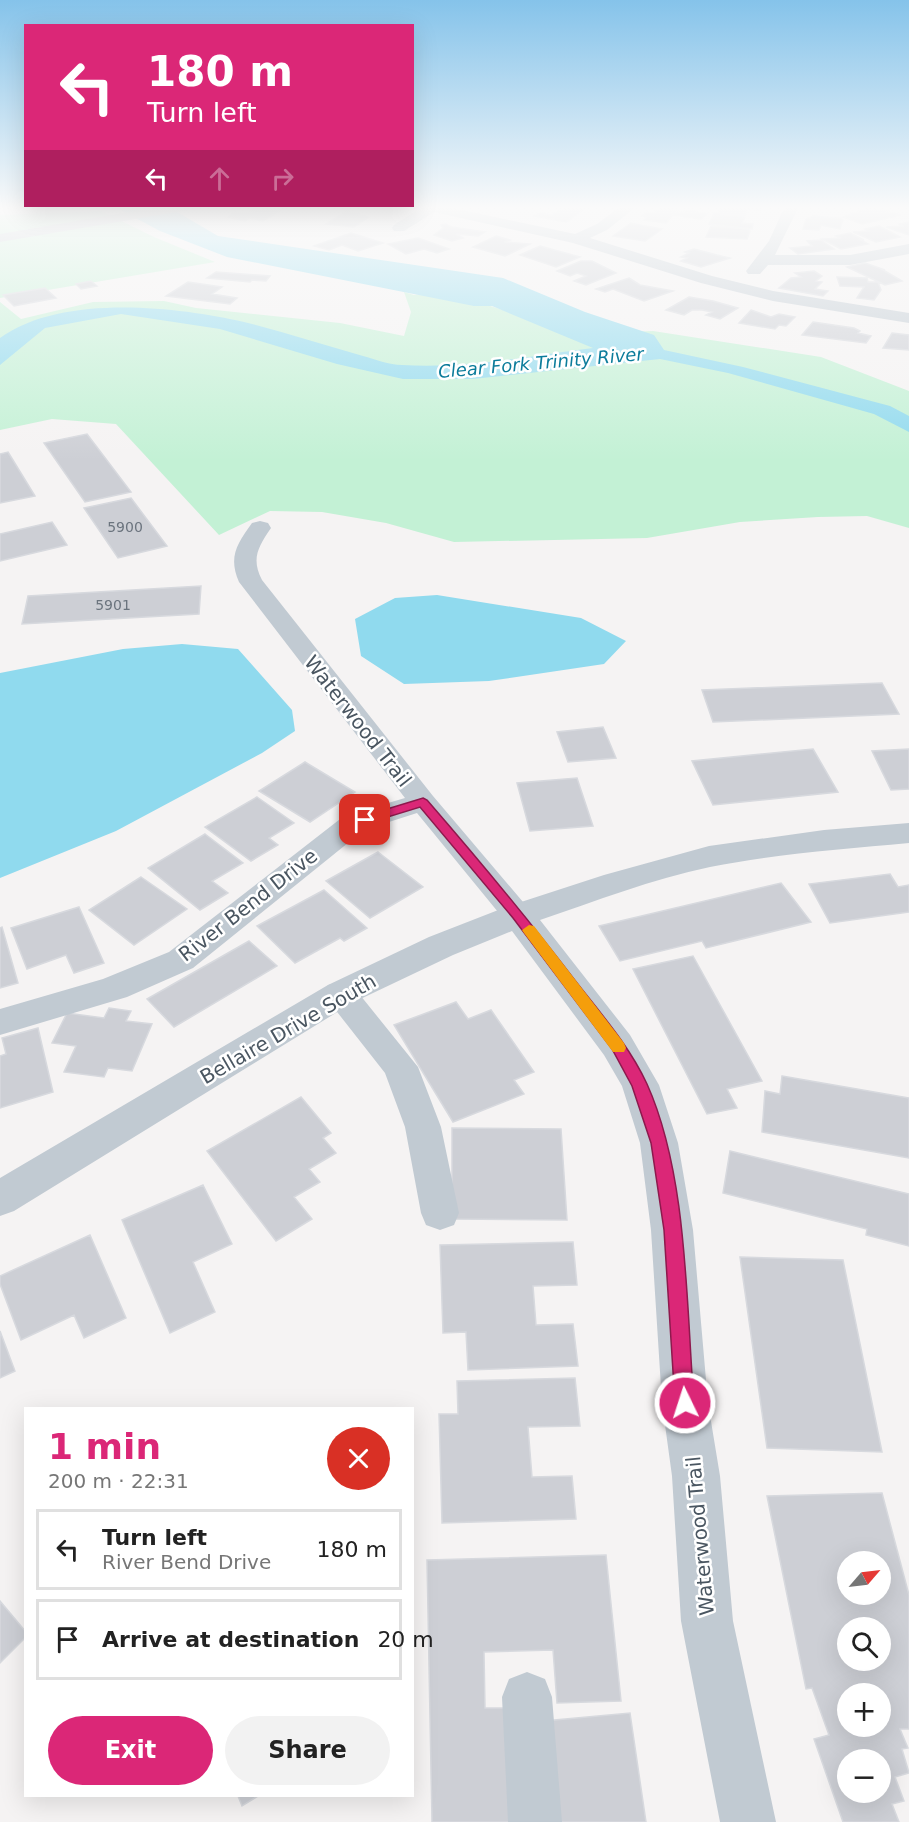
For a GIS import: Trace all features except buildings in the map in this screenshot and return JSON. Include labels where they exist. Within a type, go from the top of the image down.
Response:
[{"type":"street","points":[[750,291],[807,303],[909,318]]},
{"type":"street","name":"Waterwood Trail","points":[[260,528],[244,552],[242,565],[251,582],[423,802],[518,915],[617,1045],[640,1085],[659,1143],[672,1230],[685,1403],[696,1476],[707,1621],[748,1822]]},
{"type":"street","name":"River Bend Drive","points":[[0,1022],[108,990],[162,970],[181,960],[354,823],[423,802]]},
{"type":"street","name":"Bellaire Drive South","points":[[0,1199],[340,994],[518,915],[615,883],[709,857],[824,840],[909,833]]},
{"type":"street","points":[[340,994],[400,1067],[423,1127],[440,1213]]},
{"type":"street","points":[[527,1697],[535,1822]]},
{"type":"green space","points":[[0,291],[42,291],[0,298]]},
{"type":"green space","points":[[404,292],[414,295],[446,292],[578,334],[653,331],[821,357],[909,391],[909,528],[867,516],[818,517],[740,522],[647,538],[454,542],[386,523],[322,512],[270,511],[219,535],[116,424],[52,419],[0,430],[0,302],[21,319],[93,302],[164,301],[196,308],[340,323],[404,336],[411,312]]},
{"type":"water","name":"Clear Fork Trinity River","points":[[399,291],[534,291],[585,312],[654,335],[664,350],[743,367],[890,406],[909,416],[909,432],[874,414],[728,373],[660,359],[473,379],[403,379],[337,364],[220,329],[121,314],[45,328],[0,365],[0,338],[25,324],[54,315],[86,309],[119,308],[152,308],[216,316],[397,365],[474,363],[593,348],[492,306],[474,306]]},
{"type":"water","points":[[437,595],[581,618],[626,641],[604,664],[489,681],[404,684],[361,656],[355,619],[395,598]]},
{"type":"water","points":[[182,644],[238,649],[292,710],[295,731],[262,753],[116,831],[0,878],[0,673],[123,649]]},
{"type":"slow traffic","points":[[529,930],[618,1048]]},
{"type":"route","points":[[365,820],[423,802],[518,915],[617,1045],[640,1085],[659,1143],[672,1230],[685,1403]]}]
